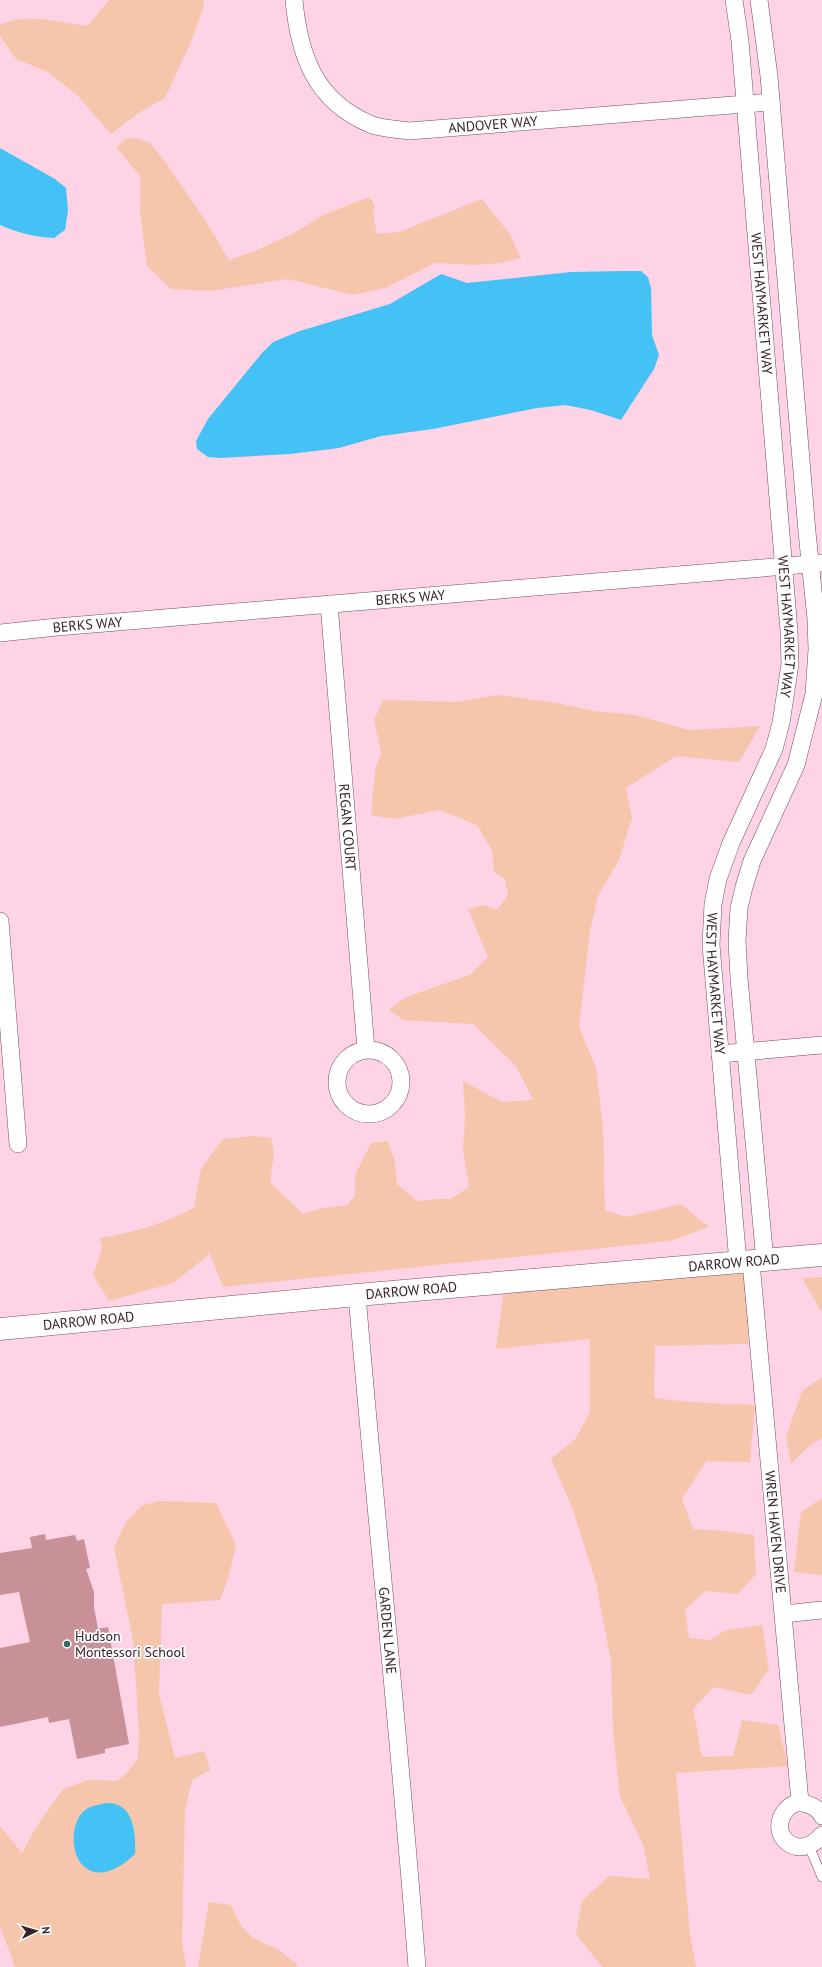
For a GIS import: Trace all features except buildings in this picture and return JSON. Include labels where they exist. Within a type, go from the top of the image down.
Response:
[{"type":"main road","name":"DARROW ROAD","points":[[0,1329],[357,1295],[822,1255]]},
{"type":"street","name":"ANDOVER WAY","points":[[294,0],[301,46],[307,64],[317,82],[328,96],[348,113],[371,125],[409,131],[771,102]]},
{"type":"street","name":"WEST HAYMARKET WAY","points":[[734,0],[740,41],[771,402],[789,630],[790,664],[781,723],[774,749],[731,843],[718,879],[713,904],[711,945],[720,1054],[751,1262]]},
{"type":"street","name":"WEST HAYMARKET WAY","points":[[751,1262],[744,1052],[737,941],[739,908],[752,861],[796,765],[810,714],[816,673],[817,649],[816,564],[760,0]]},
{"type":"street","name":"BERKS WAY","points":[[0,633],[64,626],[816,564]]},
{"type":"street","name":"REGAN COURT","points":[[329,604],[366,1049]]},
{"type":"street","points":[[0,921],[18,1144]]},
{"type":"street","points":[[720,1054],[822,1045]]},
{"type":"street","name":"WREN HAVEN DRIVE","points":[[751,1262],[800,1802]]},
{"type":"street","name":"GARDEN LANE","points":[[357,1295],[374,1502],[404,1800],[417,1967]]},
{"type":"street","points":[[784,1614],[822,1610]]},
{"type":"street","points":[[822,1816],[820,1812],[812,1805],[800,1802],[789,1806],[781,1816],[779,1827],[783,1838],[792,1846],[804,1848],[815,1844],[822,1835]]},
{"type":"lane","points":[[809,1846],[822,1877]]},
{"type":"shaded area","points":[[109,0],[203,0],[204,5],[191,42],[165,98],[140,112],[111,134],[78,96],[48,72],[16,59],[0,36],[0,25],[21,19],[44,20],[88,26]]},
{"type":"shaded area","points":[[136,138],[150,143],[166,163],[203,217],[229,260],[255,251],[292,234],[323,215],[369,197],[375,205],[373,214],[377,234],[399,232],[482,199],[509,233],[521,258],[501,263],[476,265],[435,263],[385,288],[353,295],[288,279],[211,291],[171,289],[147,266],[140,212],[140,176],[116,147],[126,139]]},
{"type":"shaded area","points":[[498,695],[557,703],[594,711],[635,715],[689,730],[760,726],[739,762],[676,756],[626,788],[632,818],[619,860],[598,896],[590,931],[579,1027],[596,1068],[603,1128],[605,1210],[626,1217],[681,1204],[709,1227],[670,1241],[223,1287],[210,1254],[173,1283],[109,1301],[93,1275],[102,1249],[100,1238],[148,1227],[194,1208],[201,1169],[223,1139],[253,1136],[271,1138],[274,1154],[270,1182],[303,1214],[323,1208],[347,1205],[355,1196],[355,1175],[371,1143],[388,1141],[395,1162],[397,1184],[417,1201],[451,1199],[469,1187],[463,1151],[465,1116],[463,1081],[502,1102],[533,1100],[516,1066],[473,1024],[403,1020],[389,1010],[406,997],[470,975],[488,957],[468,909],[485,905],[497,910],[508,895],[505,879],[494,872],[492,851],[477,825],[440,810],[394,819],[371,815],[375,770],[381,752],[374,720],[383,700],[456,702]]},
{"type":"shaded area","points":[[751,1262],[748,1344],[655,1346],[654,1398],[689,1402],[755,1405],[750,1462],[706,1461],[682,1499],[693,1529],[754,1535],[756,1574],[738,1594],[705,1591],[685,1610],[689,1638],[710,1640],[726,1630],[762,1625],[769,1669],[751,1695],[714,1687],[693,1709],[702,1757],[733,1756],[742,1720],[778,1725],[788,1766],[676,1773],[690,1934],[696,1967],[602,1967],[576,1934],[582,1901],[609,1876],[650,1879],[643,1845],[620,1796],[613,1731],[611,1661],[596,1583],[573,1510],[551,1459],[576,1438],[590,1412],[590,1339],[496,1349],[505,1282]]},
{"type":"shaded area","points":[[822,1277],[822,1313],[802,1278]]},
{"type":"shaded area","points":[[822,1377],[822,1438],[807,1448],[791,1464],[786,1437],[802,1391]]},
{"type":"shaded area","points":[[822,1498],[822,1575],[794,1572],[801,1512]]},
{"type":"shaded area","points":[[159,1501],[216,1503],[236,1545],[229,1575],[220,1600],[162,1604],[159,1694],[175,1758],[204,1751],[210,1770],[192,1780],[185,1810],[182,1941],[186,1967],[15,1967],[0,1926],[0,1826],[22,1853],[35,1829],[63,1789],[88,1780],[117,1781],[127,1773],[138,1758],[139,1733],[133,1640],[114,1548],[126,1522],[141,1506]]},
{"type":"shaded area","points":[[209,1902],[231,1905],[241,1926],[253,1938],[277,1949],[297,1964],[297,1967],[198,1967]]},
{"type":"water","points":[[0,148],[55,179],[66,188],[68,210],[65,230],[54,238],[27,234],[0,225]]},
{"type":"water","points":[[641,271],[648,277],[651,288],[652,335],[659,355],[654,369],[621,420],[591,410],[565,405],[537,408],[433,429],[381,436],[339,448],[290,454],[220,458],[208,457],[197,449],[196,441],[208,419],[262,353],[273,342],[300,331],[390,304],[441,274],[467,283],[571,272]]},
{"type":"water","points":[[106,1803],[115,1804],[128,1813],[134,1828],[135,1854],[125,1863],[112,1870],[106,1872],[92,1871],[81,1863],[77,1856],[74,1833],[79,1818],[85,1810],[93,1806]]},
{"type":"place","name":"Hudson Montessori School","points":[[67,1644]]}]
